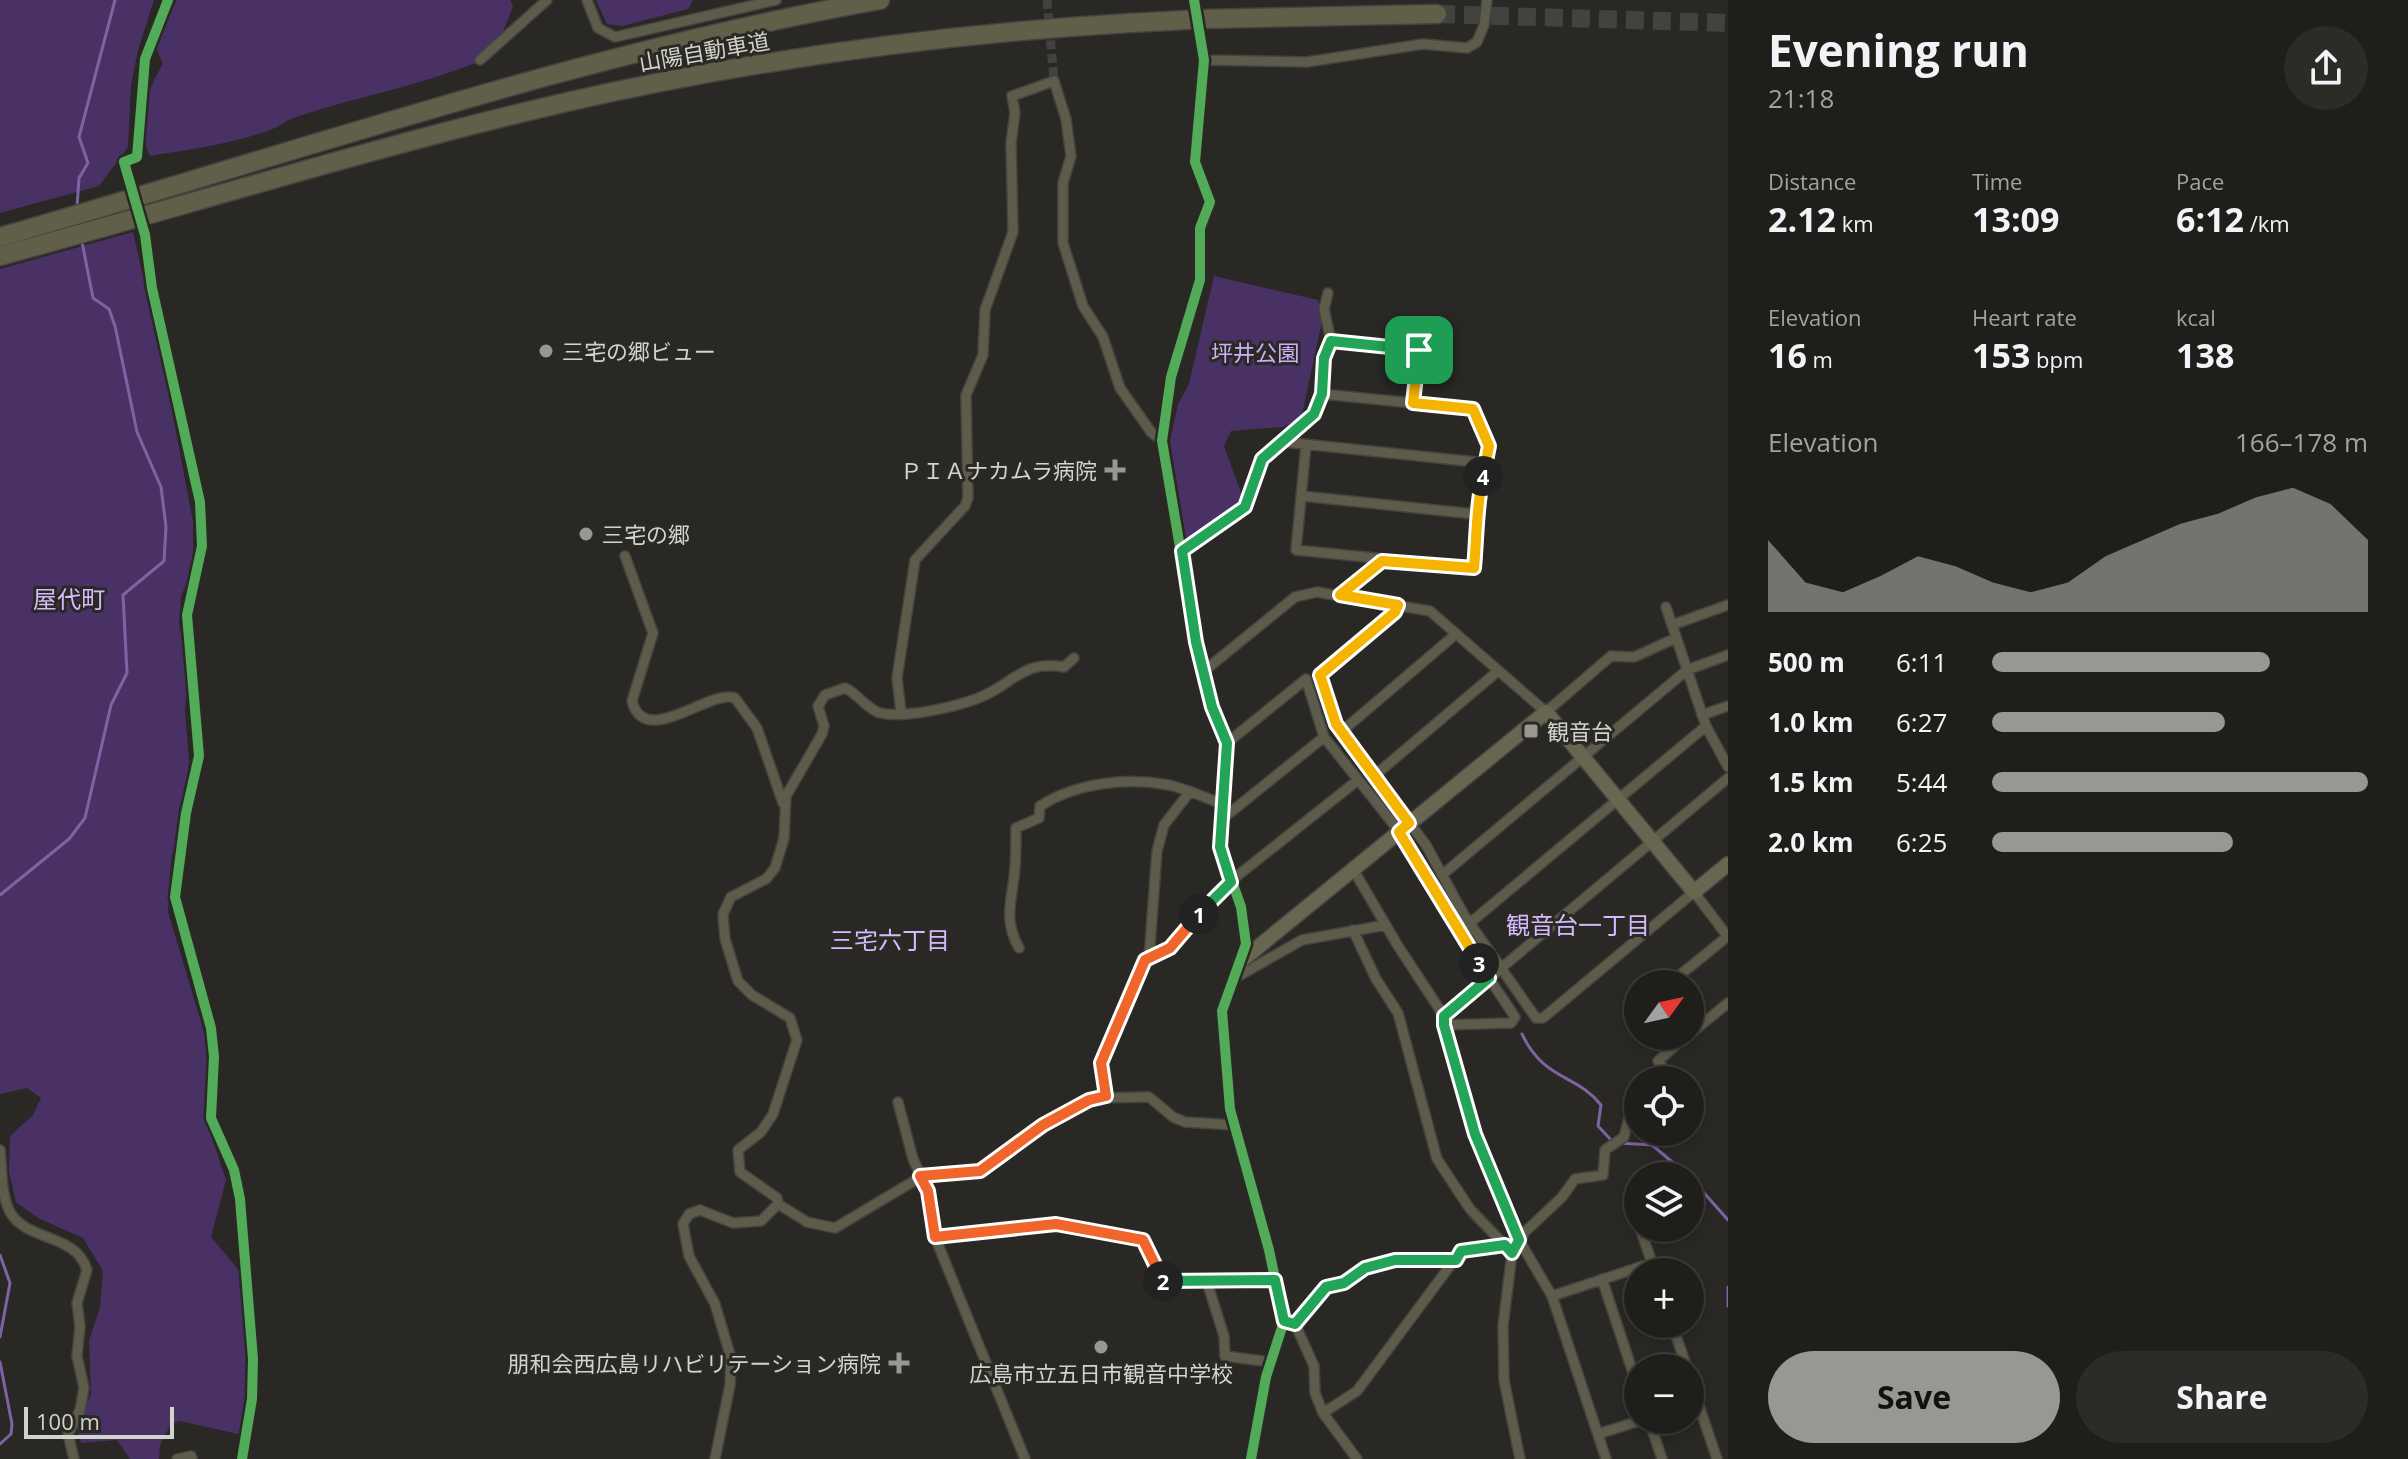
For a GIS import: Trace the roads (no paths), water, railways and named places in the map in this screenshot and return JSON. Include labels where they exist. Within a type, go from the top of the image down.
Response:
[{"type":"highway","name":"山陽自動車道","points":[[0,237],[581,66],[690,37],[880,0]]},
{"type":"highway","name":"山陽自動車道","points":[[0,256],[568,102],[815,56],[1032,29],[1204,19],[1437,14]]},
{"type":"street","points":[[168,0],[145,59],[137,157],[124,162],[145,235],[152,288],[200,502],[202,546],[187,615],[199,756],[186,813],[175,897],[211,1028],[214,1057],[211,1118],[234,1170],[240,1199],[253,1359],[252,1399],[242,1459]]},
{"type":"street","points":[[480,60],[547,0]]},
{"type":"street","points":[[587,0],[598,28],[615,37],[776,0]]},
{"type":"street","points":[[1194,0],[1204,60],[1195,162],[1210,202],[1200,228],[1200,280],[1171,377],[1162,441],[1204,671],[1212,707],[1227,743],[1220,847],[1243,919],[1246,944],[1232,980],[1222,1024],[1234,1125],[1284,1321],[1270,1362],[1251,1459]]},
{"type":"street","points":[[1204,60],[1307,62],[1423,44],[1467,48],[1477,42],[1484,25],[1487,0]]},
{"type":"street","points":[[901,712],[897,678],[915,560],[965,506],[968,498],[966,395],[983,355],[985,310],[1013,232],[1011,143],[1015,113],[1012,96],[1054,81],[1066,119],[1071,156],[1063,183],[1063,243],[1083,306],[1106,343],[1120,388],[1151,432],[1162,441]]},
{"type":"street","points":[[1182,551],[1248,504],[1259,463],[1314,414],[1322,394],[1324,358],[1331,341],[1324,309],[1328,293]]},
{"type":"street","points":[[1331,341],[1419,350],[1413,403]]},
{"type":"street","points":[[1306,445],[1296,550],[1474,568],[1478,523],[1474,514],[1489,446],[1473,409],[1322,394]]},
{"type":"street","points":[[1284,442],[1486,463]]},
{"type":"street","points":[[1302,496],[1474,514]]},
{"type":"street","points":[[625,556],[653,633],[632,701],[633,708],[646,717],[663,720],[723,696],[735,698],[757,728],[784,806],[784,838],[775,868],[766,879],[731,897],[723,914],[725,939],[738,981],[752,995],[790,1018],[797,1034],[773,1114],[761,1132],[741,1146],[736,1155],[740,1172],[768,1190],[777,1198],[778,1204],[807,1222],[835,1228],[920,1176],[980,1171],[1043,1125],[1089,1100],[1106,1096],[1149,1097],[1173,1117],[1185,1122],[1234,1125]]},
{"type":"street","points":[[1340,595],[1382,561]]},
{"type":"street","points":[[1204,671],[1295,597],[1317,592],[1430,611],[1546,712],[1728,936],[1686,970]]},
{"type":"street","points":[[1398,605],[1395,612],[1320,675],[1341,732],[1404,827],[1489,978],[1515,1017],[1511,1023],[1444,1020]]},
{"type":"street","points":[[1672,625],[1728,605]]},
{"type":"street","points":[[1666,607],[1706,726],[1728,767]]},
{"type":"street","points":[[1341,732],[1456,634]]},
{"type":"street","points":[[1241,961],[1611,656],[1634,657],[1676,638]]},
{"type":"street","points":[[1442,875],[1687,670],[1728,655]]},
{"type":"street","points":[[784,806],[824,730],[818,706],[822,697],[845,688],[880,713],[947,707],[993,691],[1021,672],[1044,664],[1064,667],[1074,658]]},
{"type":"street","points":[[1373,777],[1498,671]]},
{"type":"street","points":[[1227,743],[1306,679],[1324,737],[1442,875],[1500,969],[1536,1018],[1543,1018],[1728,864]]},
{"type":"street","points":[[1702,715],[1728,706]]},
{"type":"street","points":[[1470,923],[1706,726]]},
{"type":"street","points":[[1221,820],[1324,737]]},
{"type":"street","points":[[1444,1020],[1489,978],[1654,844],[1728,778]]},
{"type":"street","points":[[1106,1096],[1101,1063],[1145,960],[1170,948],[1211,898],[1358,780]]},
{"type":"street","points":[[1019,948],[1009,926],[1007,910],[1015,869],[1016,828],[1039,818],[1040,806],[1065,792],[1121,782],[1169,785],[1223,804]]},
{"type":"street","points":[[1149,959],[1157,851],[1164,825],[1189,793]]},
{"type":"street","points":[[1353,869],[1444,1020],[1475,1134],[1519,1240],[1552,1296],[1606,1459]]},
{"type":"street","points":[[1232,980],[1291,944],[1386,925]]},
{"type":"street","points":[[1353,930],[1376,979],[1398,1013],[1437,1159],[1457,1193],[1509,1249],[1503,1326],[1504,1380],[1520,1459]]},
{"type":"street","points":[[1704,1023],[1728,1003]]},
{"type":"street","points":[[1661,1066],[1658,1061],[1670,1050]]},
{"type":"street","points":[[898,1102],[920,1176],[928,1191],[935,1237],[1025,1459]]},
{"type":"street","points":[[1323,1413],[1357,1391],[1461,1251],[1509,1249],[1575,1179],[1603,1175],[1605,1150],[1624,1137]]},
{"type":"street","points":[[0,1150],[9,1211],[22,1223],[75,1249],[87,1270],[76,1311],[80,1326],[77,1356],[84,1388],[80,1410],[68,1434],[74,1459]]},
{"type":"street","points":[[715,1459],[730,1385],[731,1358],[715,1304],[689,1256],[683,1224],[689,1214],[700,1210],[733,1223],[761,1221],[778,1204]]},
{"type":"street","points":[[935,1237],[1056,1224],[1143,1240],[1164,1283],[1275,1280]]},
{"type":"street","points":[[1295,1324],[1326,1287],[1344,1283],[1365,1268],[1395,1260],[1456,1260]]},
{"type":"street","points":[[1552,1296],[1624,1274]]},
{"type":"street","points":[[1602,1279],[1627,1354]]},
{"type":"street","points":[[1207,1282],[1224,1335],[1225,1356],[1270,1362]]},
{"type":"street","points":[[1284,1321],[1295,1324]]},
{"type":"street","points":[[1295,1324],[1314,1366],[1315,1393],[1323,1413],[1357,1459]]},
{"type":"street","points":[[1598,1434],[1624,1426]]},
{"type":"street","points":[[1704,1427],[1717,1459]]},
{"type":"street","points":[[1654,1434],[1662,1459]]},
{"type":"street","points":[[177,1459],[191,1456],[192,1459]]},
{"type":"waterway","points":[[77,207],[79,178],[88,163],[79,137],[115,0]]},
{"type":"waterway","points":[[0,895],[69,839],[85,818],[111,705],[127,673],[123,595],[164,561],[166,527],[161,487],[137,432],[109,309],[93,298],[82,242]]},
{"type":"waterway","points":[[1522,1034],[1540,1061],[1582,1087],[1601,1105],[1598,1126],[1612,1141]]},
{"type":"waterway","points":[[1619,1143],[1652,1145],[1672,1162]]},
{"type":"waterway","points":[[1704,1193],[1728,1220]]},
{"type":"waterway","points":[[0,1255],[10,1283],[0,1337]]},
{"type":"waterway","points":[[1728,1287],[1728,1306]]},
{"type":"waterway","points":[[0,1362],[12,1424],[11,1434],[0,1444]]},
{"type":"tunnel","points":[[1047,0],[1054,81]]},
{"type":"tunnel","points":[[1437,14],[1728,23]]},
{"type":"place","name":"三宅の郷ビュー","points":[[546,351]]},
{"type":"place","name":"ＰＩＡナカムラ病院","points":[[1115,470]]},
{"type":"place","name":"三宅の郷","points":[[586,534]]},
{"type":"place","name":"観音台","points":[[1531,731]]},
{"type":"place","name":"広島市立五日市観音中学校","points":[[1101,1347]]},
{"type":"place","name":"朋和会西広島リハビリテーション病院","points":[[899,1363]]},
{"type":"district","name":"屋代町","points":[[69,598]]},
{"type":"district","name":"観音台一丁目","points":[[1578,924]]},
{"type":"district","name":"三宅六丁目","points":[[890,939]]},
{"type":"park label","name":"坪井公園","points":[[1255,352]]}]
